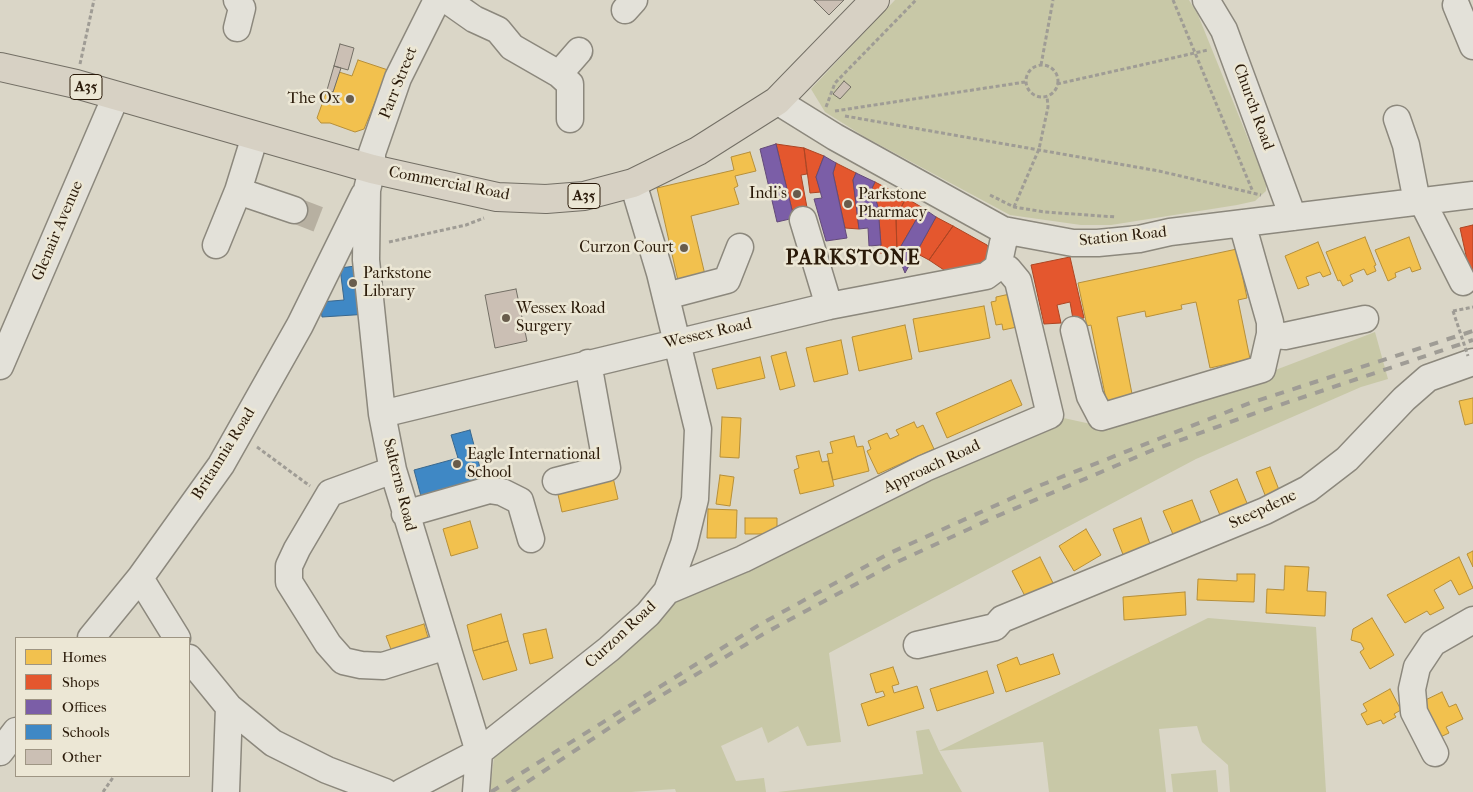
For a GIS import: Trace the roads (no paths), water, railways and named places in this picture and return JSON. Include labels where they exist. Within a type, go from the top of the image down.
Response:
[{"type":"highway","name":"Commercial Road","points":[[0,67],[76,84],[255,136],[369,180],[496,197],[546,199],[584,196],[633,183],[698,151],[777,101],[875,0]]},
{"type":"street","points":[[237,0],[242,8],[238,28]]},
{"type":"street","name":"Parr Street","points":[[369,180],[372,153],[398,78],[436,0]]},
{"type":"street","points":[[447,0],[474,19],[498,30],[512,47],[559,74],[570,84],[570,119]]},
{"type":"street","name":"Church Road","points":[[1206,0],[1224,30],[1291,210]]},
{"type":"street","points":[[1456,5],[1473,46]]},
{"type":"street","points":[[559,74],[579,51]]},
{"type":"street","name":"Glenair Avenue","points":[[0,366],[116,96]]},
{"type":"street","name":"Station Road","points":[[777,101],[835,137],[1008,223],[1073,243],[1098,243],[1242,223],[1291,210],[1420,202],[1473,194]]},
{"type":"street","points":[[1397,119],[1420,202],[1463,282]]},
{"type":"street","points":[[216,245],[238,191],[255,136]]},
{"type":"street","name":"Britannia Road","points":[[92,637],[140,578],[221,465],[300,324],[333,254],[335,226],[369,180]]},
{"type":"street","name":"Salterns Road","points":[[369,180],[366,254],[382,414],[393,470],[405,514],[479,752],[476,792]]},
{"type":"street","name":"Curzon Road","points":[[402,792],[479,752],[609,649],[648,614],[666,591],[684,544],[695,500],[698,429],[694,403],[663,284],[633,183]]},
{"type":"street","points":[[238,191],[294,210]]},
{"type":"street","points":[[803,220],[829,306]]},
{"type":"street","points":[[998,267],[1008,223]]},
{"type":"street","points":[[1074,330],[1090,396],[1101,417],[1262,369],[1270,334],[1270,322],[1242,223]]},
{"type":"street","points":[[663,284],[728,280],[740,248]]},
{"type":"street","points":[[333,254],[366,254]]},
{"type":"street","name":"Wessex Road","points":[[382,414],[677,341],[829,306],[986,276],[998,267]]},
{"type":"street","name":"Approach Road","points":[[666,591],[743,559],[925,468],[1050,415],[1018,281],[1008,269],[998,267]]},
{"type":"street","points":[[1270,334],[1285,336],[1365,319]]},
{"type":"street","name":"Steepdene","points":[[917,646],[1018,620],[1265,511],[1308,489],[1347,459],[1404,399],[1428,378],[1470,359]]},
{"type":"street","points":[[556,481],[607,468],[588,363]]},
{"type":"street","points":[[393,470],[330,493],[289,566],[289,582],[328,644],[343,661],[361,666],[383,666],[446,646]]},
{"type":"street","points":[[405,514],[489,490],[502,492],[520,501],[531,539]]},
{"type":"street","points":[[140,578],[176,637]]},
{"type":"street","points":[[1435,753],[1414,712],[1412,688],[1417,667],[1433,643],[1473,620]]},
{"type":"street","points":[[190,659],[229,707],[273,743],[327,770],[385,792]]},
{"type":"street","points":[[226,792],[229,707]]},
{"type":"street","points":[[0,752],[15,732]]},
{"type":"tunnel","points":[[294,210],[325,222]]},
{"type":"railway","points":[[491,792],[759,625],[890,553],[1041,485],[1250,403],[1473,331]]},
{"type":"railway","points":[[512,792],[629,715],[765,633],[895,563],[995,517],[1153,450],[1250,415],[1473,340]]},
{"type":"place","name":"The Ox","points":[[350,99]]},
{"type":"place","name":"Indi's","points":[[797,194]]},
{"type":"place","name":"Parkstone Pharmacy","points":[[848,204]]},
{"type":"place","name":"Curzon Court","points":[[684,248]]},
{"type":"place","name":"Parkstone Library","points":[[353,283]]},
{"type":"place","name":"Wessex Road Surgery","points":[[506,318]]},
{"type":"place","name":"Eagle International School","points":[[457,464]]},
{"type":"district","name":"PARKSTONE","points":[[853,259]]}]
